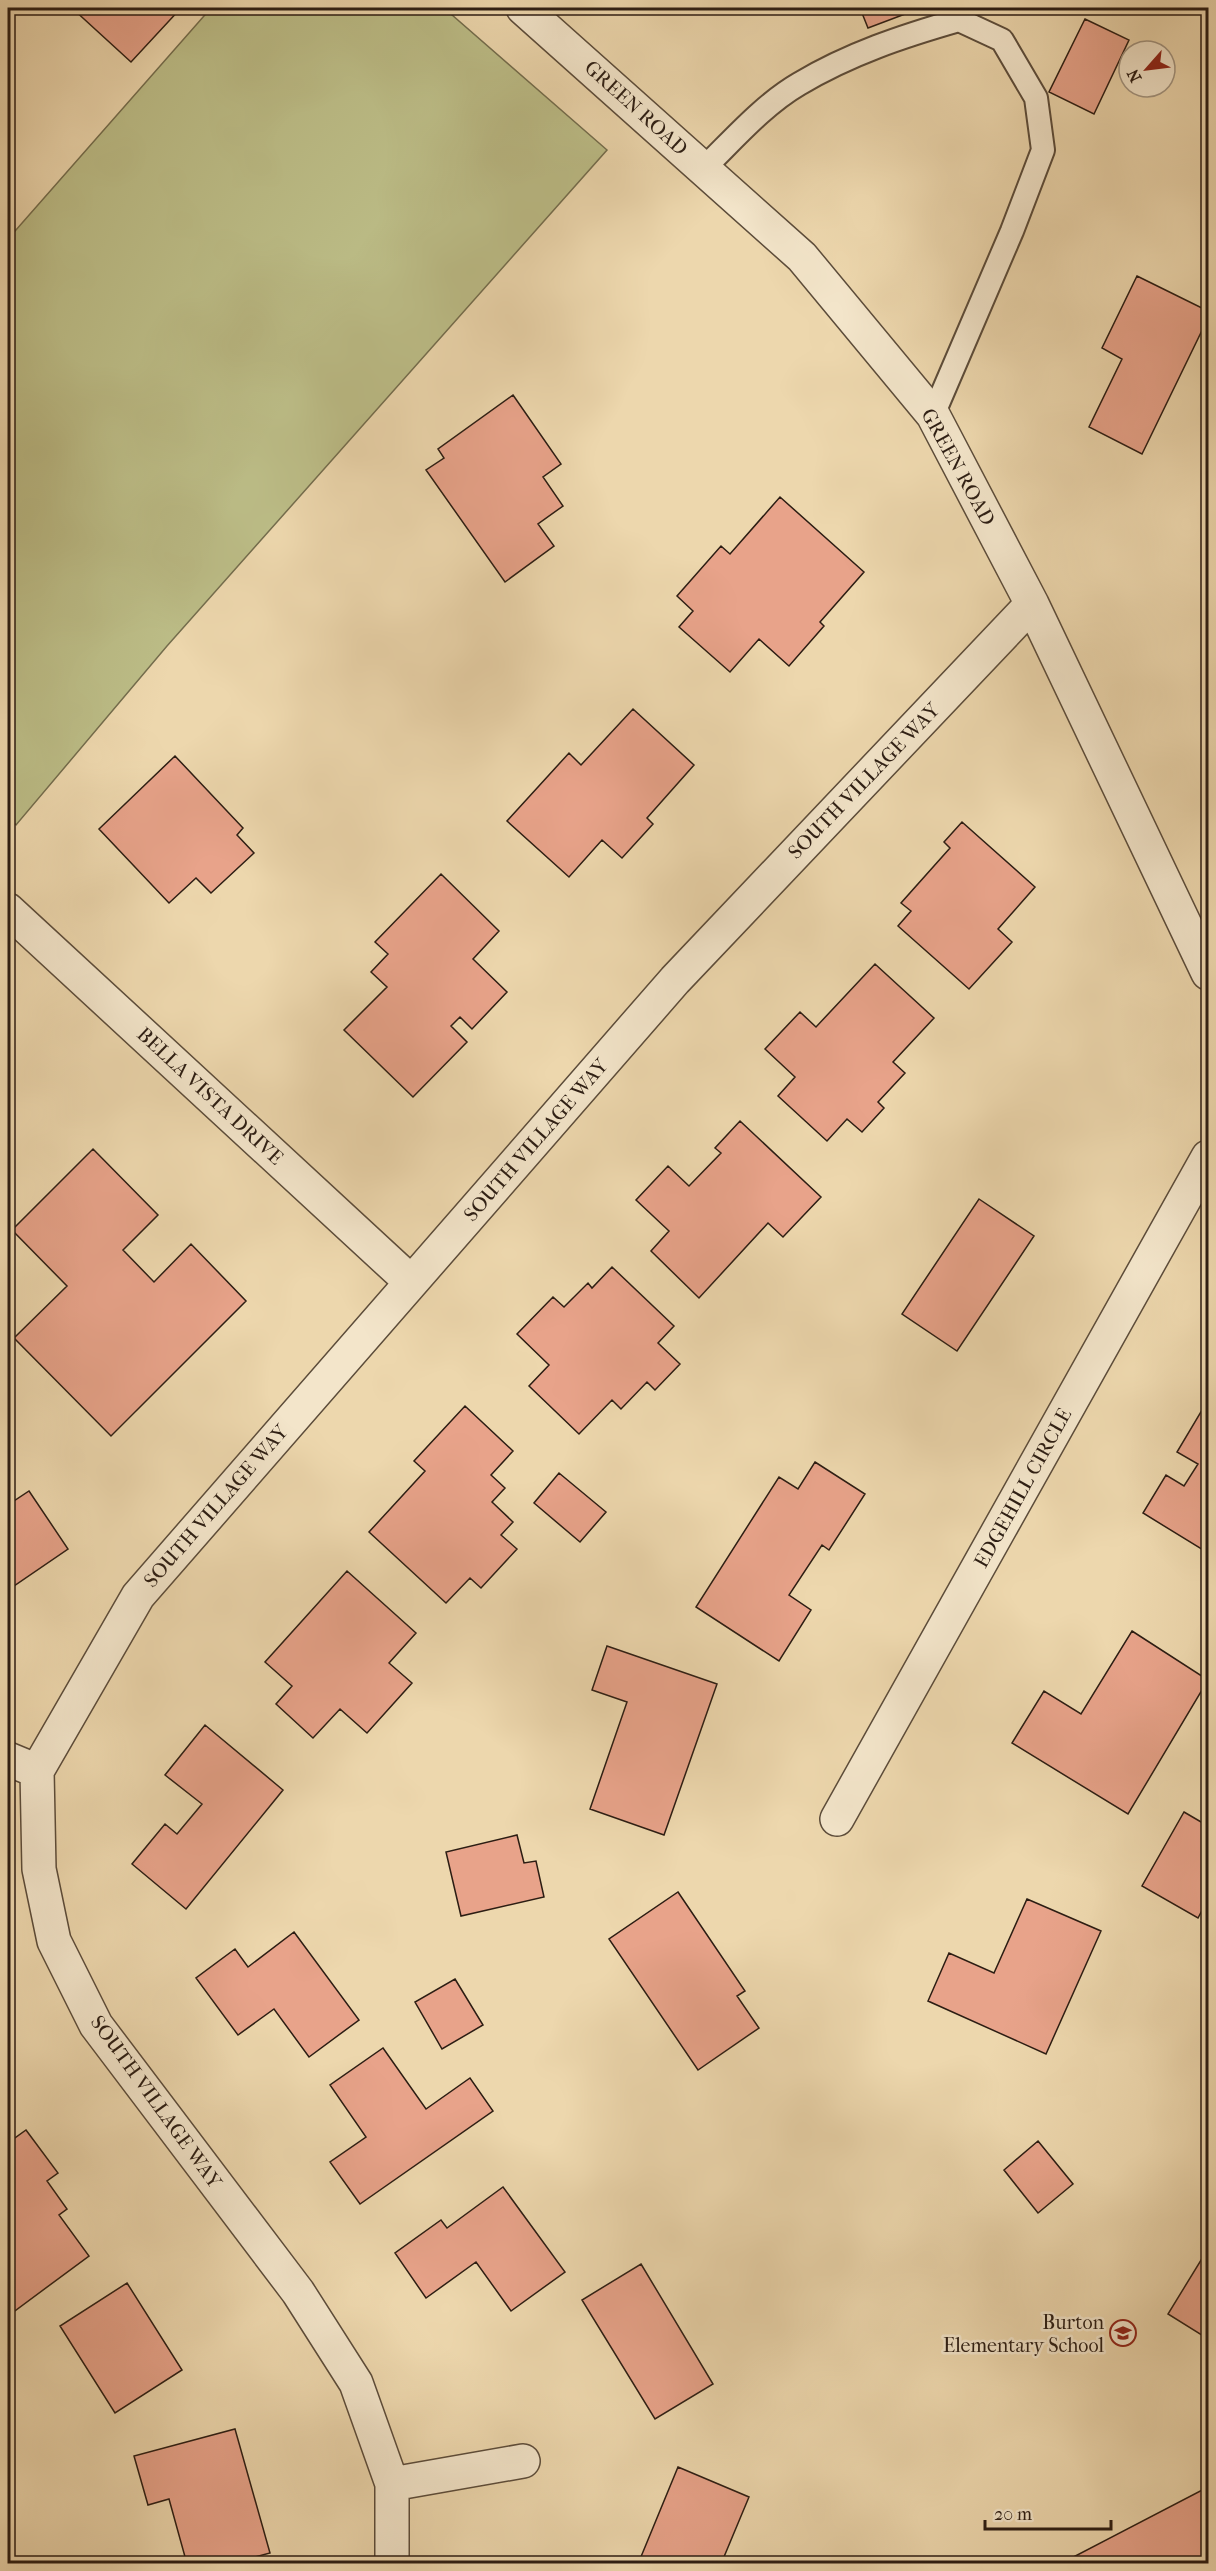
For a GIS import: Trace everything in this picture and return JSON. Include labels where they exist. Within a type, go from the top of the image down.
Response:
[{"type":"street","name":"GREEN ROAD","points":[[523,8],[802,257],[933,415],[1032,604],[1209,973]]},
{"type":"street","name":"SOUTH VILLAGE WAY","points":[[392,2564],[392,2484],[356,2383],[298,2292],[96,2025],[54,1941],[39,1869],[22,1765],[138,1596],[411,1282],[675,980],[1032,604]]},
{"type":"street","name":"BELLA VISTA DRIVE","points":[[8,910],[411,1282]]},
{"type":"street","name":"EDGEHILL CIRCLE","points":[[837,1819],[1209,1157]]},
{"type":"street","points":[[392,2484],[523,2461]]},
{"type":"lane","points":[[703,169],[750,122],[798,85],[883,42],[959,20],[1002,40],[1036,98],[1043,150],[1012,231],[933,415]]},
{"type":"green space","points":[[211,8],[444,8],[607,150],[167,646],[16,825],[8,817],[8,239]]},
{"type":"building","points":[[72,8],[181,8],[131,62]]},
{"type":"building","points":[[860,8],[921,8],[868,28]]},
{"type":"building","points":[[1085,19],[1127,39],[1117,39],[1117,65],[1094,114],[1049,92]]},
{"type":"building","points":[[1137,276],[1208,311],[1208,318],[1142,454],[1089,427],[1122,359],[1102,348]]},
{"type":"building","points":[[513,395],[561,464],[543,477],[563,506],[538,524],[554,546],[505,582],[426,470],[444,458],[438,449]]},
{"type":"building","points":[[780,497],[864,572],[820,622],[824,626],[789,666],[759,639],[730,672],[679,627],[693,611],[677,596],[721,546],[730,554]]},
{"type":"building","points":[[633,709],[694,765],[647,818],[653,824],[622,858],[602,840],[569,877],[507,821],[569,753],[581,765]]},
{"type":"building","points":[[175,756],[243,828],[237,835],[254,853],[211,893],[196,878],[169,903],[99,829]]},
{"type":"building","points":[[962,822],[1035,887],[998,929],[1012,942],[969,989],[898,926],[911,911],[901,903],[950,848],[944,842]]},
{"type":"building","points":[[441,874],[499,931],[473,959],[507,992],[472,1029],[460,1017],[451,1026],[467,1042],[413,1097],[344,1030],[387,987],[371,972],[388,954],[375,942]]},
{"type":"building","points":[[875,964],[934,1018],[893,1062],[905,1073],[878,1102],[884,1108],[862,1132],[847,1119],[827,1141],[778,1096],[795,1077],[765,1049],[800,1012],[816,1027]]},
{"type":"building","points":[[740,1121],[821,1197],[783,1237],[768,1223],[699,1298],[651,1251],[669,1231],[636,1200],[668,1166],[689,1186],[721,1153],[715,1148]]},
{"type":"building","points":[[93,1149],[158,1215],[123,1250],[154,1282],[191,1244],[246,1301],[111,1436],[14,1338],[67,1286],[12,1230]]},
{"type":"building","points":[[979,1199],[1034,1236],[957,1351],[902,1314]]},
{"type":"building","points":[[612,1267],[674,1326],[658,1343],[680,1364],[655,1390],[647,1382],[621,1409],[612,1400],[579,1434],[529,1386],[549,1365],[517,1334],[553,1297],[564,1307],[588,1283],[592,1288]]},
{"type":"building","points":[[465,1406],[513,1451],[491,1475],[505,1488],[492,1502],[513,1522],[501,1535],[517,1549],[481,1588],[470,1578],[446,1603],[369,1532],[425,1471],[414,1461]]},
{"type":"building","points":[[1202,1410],[1208,1414],[1208,1553],[1143,1513],[1166,1475],[1184,1486],[1198,1464],[1177,1452]]},
{"type":"building","points":[[815,1462],[865,1494],[829,1550],[822,1545],[789,1595],[811,1610],[779,1661],[696,1607],[779,1477],[798,1489]]},
{"type":"building","points":[[559,1473],[606,1512],[580,1542],[534,1503]]},
{"type":"building","points":[[29,1491],[68,1549],[8,1590],[8,1505]]},
{"type":"building","points":[[347,1571],[416,1633],[389,1663],[412,1683],[367,1733],[340,1709],[313,1738],[276,1704],[292,1686],[265,1662]]},
{"type":"building","points":[[1132,1631],[1208,1680],[1128,1814],[1012,1743],[1044,1691],[1081,1714]]},
{"type":"building","points":[[607,1646],[717,1684],[664,1835],[590,1809],[627,1702],[592,1690]]},
{"type":"building","points":[[205,1725],[283,1790],[186,1909],[132,1864],[165,1824],[177,1834],[202,1804],[165,1775]]},
{"type":"building","points":[[1184,1812],[1208,1826],[1208,1899],[1198,1918],[1142,1886]]},
{"type":"building","points":[[517,1835],[524,1863],[536,1861],[544,1897],[461,1916],[446,1852]]},
{"type":"building","points":[[678,1892],[745,1991],[737,1996],[759,2028],[698,2070],[609,1939]]},
{"type":"building","points":[[1027,1899],[1101,1931],[1046,2054],[928,2001],[949,1953],[994,1973]]},
{"type":"building","points":[[294,1932],[359,2020],[309,2057],[274,2009],[238,2035],[196,1978],[235,1949],[248,1967]]},
{"type":"building","points":[[455,1979],[483,2025],[442,2049],[415,2002]]},
{"type":"building","points":[[383,2048],[426,2109],[470,2078],[493,2111],[360,2204],[330,2162],[366,2137],[330,2085]]},
{"type":"building","points":[[26,2130],[58,2173],[47,2181],[67,2209],[59,2215],[89,2256],[8,2316],[8,2143]]},
{"type":"building","points":[[1038,2141],[1073,2184],[1038,2213],[1004,2170]]},
{"type":"building","points":[[503,2187],[565,2272],[511,2311],[476,2262],[426,2298],[395,2253],[441,2220],[447,2228]]},
{"type":"building","points":[[1206,2252],[1208,2253],[1208,2339],[1168,2314]]},
{"type":"building","points":[[641,2264],[713,2384],[655,2419],[582,2300]]},
{"type":"building","points":[[127,2283],[182,2370],[115,2413],[60,2326]]},
{"type":"building","points":[[235,2429],[270,2553],[229,2564],[187,2564],[169,2499],[148,2505],[134,2456]]},
{"type":"building","points":[[678,2467],[749,2497],[721,2564],[638,2564]]},
{"type":"building","points":[[1208,2487],[1208,2564],[1060,2564]]},
{"type":"place","name":"Burton Elementary School","points":[[1123,2333]]}]
